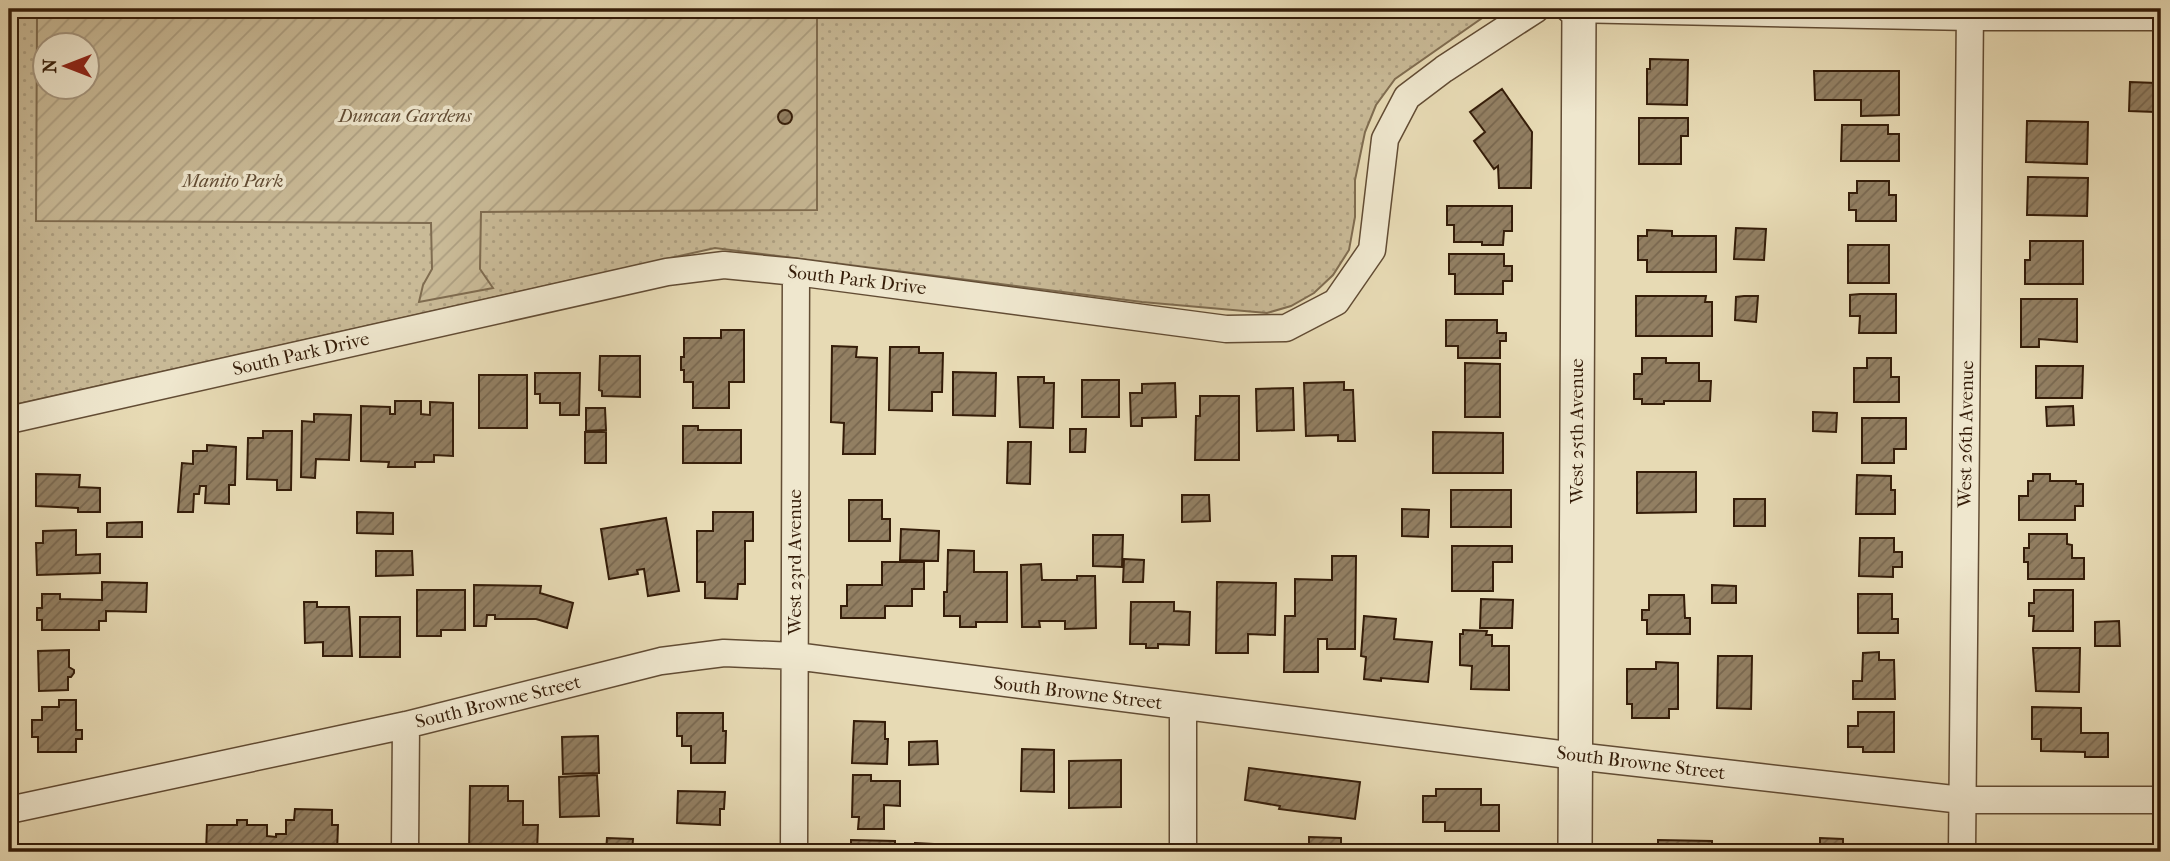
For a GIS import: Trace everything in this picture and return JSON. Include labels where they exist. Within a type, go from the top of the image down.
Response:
[{"type":"street","name":"South Park Drive","points":[[9,420],[667,272],[724,265],[796,272],[1226,329],[1286,328],[1336,302],[1372,250],[1385,139],[1407,97],[1444,69],[1536,9]]},
{"type":"street","points":[[1569,9],[2161,17]]},
{"type":"street","name":"West 25th Avenue","points":[[1575,852],[1579,9]]},
{"type":"street","name":"West 26th Avenue","points":[[1962,852],[1970,13]]},
{"type":"street","name":"West 23rd Avenue","points":[[794,852],[796,272]]},
{"type":"street","name":"South Browne Street","points":[[9,810],[406,725],[661,661],[724,653],[796,656],[1576,756],[1962,800],[2161,800]]},
{"type":"street","points":[[1183,706],[1183,852]]},
{"type":"street","points":[[405,852],[406,725]]},
{"type":"green space","name":"Manito Park","points":[[9,9],[1495,9],[1395,79],[1376,105],[1365,132],[1355,180],[1355,217],[1349,250],[1333,275],[1314,293],[1291,306],[1267,313],[1142,302],[715,248],[9,406]]},
{"type":"green space","name":"Duncan Gardens","points":[[165,9],[481,9],[482,17],[817,17],[817,210],[481,212],[480,269],[493,288],[419,302],[423,285],[432,269],[431,223],[36,221],[37,102],[102,102],[102,32],[37,32],[37,16],[164,16]]},
{"type":"building","points":[[1650,59],[1688,60],[1687,105],[1647,104],[1647,69],[1650,69]]},
{"type":"building","points":[[1814,71],[1899,71],[1899,115],[1861,116],[1861,100],[1815,100]]},
{"type":"building","points":[[2130,82],[2156,83],[2155,112],[2129,111]]},
{"type":"building","points":[[1502,89],[1532,132],[1531,188],[1499,188],[1498,166],[1494,169],[1474,141],[1485,132],[1470,112]]},
{"type":"building","points":[[782,110],[788,110],[792,117],[788,124],[782,124],[778,120],[778,114]]},
{"type":"building","points":[[1639,118],[1688,118],[1688,136],[1681,136],[1681,164],[1639,164]]},
{"type":"building","points":[[2027,121],[2088,122],[2087,164],[2026,162]]},
{"type":"building","points":[[1842,125],[1888,125],[1888,134],[1899,134],[1899,161],[1841,161]]},
{"type":"building","points":[[2028,177],[2088,178],[2087,216],[2027,215]]},
{"type":"building","points":[[1857,181],[1889,181],[1889,195],[1896,195],[1896,221],[1856,221],[1856,210],[1849,210],[1849,193],[1857,193]]},
{"type":"building","points":[[1447,206],[1512,206],[1512,231],[1504,231],[1503,245],[1454,242],[1454,225],[1447,225]]},
{"type":"building","points":[[1736,228],[1766,229],[1764,260],[1734,259]]},
{"type":"building","points":[[1647,230],[1672,231],[1672,236],[1716,236],[1716,272],[1647,272],[1647,260],[1638,260],[1638,236],[1647,236]]},
{"type":"building","points":[[2030,241],[2083,241],[2083,284],[2025,284],[2025,260],[2030,260]]},
{"type":"building","points":[[1848,245],[1889,245],[1889,283],[1848,283]]},
{"type":"building","points":[[1449,254],[1504,254],[1504,266],[1512,266],[1512,281],[1503,281],[1503,294],[1455,294],[1455,274],[1449,274]]},
{"type":"building","points":[[1896,294],[1896,333],[1859,333],[1860,316],[1850,316],[1850,295]]},
{"type":"building","points":[[1636,296],[1706,296],[1705,302],[1712,302],[1712,336],[1636,336]]},
{"type":"building","points":[[1758,296],[1756,322],[1735,320],[1736,297]]},
{"type":"building","points":[[2021,299],[2077,299],[2077,342],[2039,339],[2039,347],[2021,347]]},
{"type":"building","points":[[1446,320],[1497,320],[1497,333],[1506,333],[1506,341],[1500,341],[1500,358],[1458,358],[1458,346],[1446,346]]},
{"type":"building","points":[[721,330],[744,330],[744,382],[729,382],[729,408],[693,408],[693,382],[684,382],[684,370],[681,370],[684,338],[721,338]]},
{"type":"building","points":[[832,346],[857,347],[856,357],[877,358],[875,454],[843,454],[844,423],[831,422]]},
{"type":"building","points":[[890,347],[919,347],[919,353],[943,353],[942,392],[932,392],[932,411],[889,410]]},
{"type":"building","points":[[600,356],[640,356],[640,397],[602,396],[602,391],[599,390]]},
{"type":"building","points":[[1642,358],[1666,358],[1666,363],[1699,363],[1699,381],[1711,381],[1710,401],[1642,404],[1642,399],[1634,399],[1634,374],[1642,374]]},
{"type":"building","points":[[1867,358],[1891,358],[1891,377],[1899,377],[1899,402],[1854,402],[1854,368],[1867,368]]},
{"type":"building","points":[[1465,363],[1500,364],[1500,417],[1465,417]]},
{"type":"building","points":[[2036,366],[2083,366],[2082,398],[2036,398]]},
{"type":"building","points":[[953,372],[996,373],[995,416],[953,415]]},
{"type":"building","points":[[535,373],[580,373],[579,415],[560,415],[560,403],[540,403],[540,394],[535,394]]},
{"type":"building","points":[[479,375],[527,375],[527,428],[479,428]]},
{"type":"building","points":[[1018,377],[1044,377],[1044,383],[1054,383],[1053,428],[1020,427]]},
{"type":"building","points":[[1082,380],[1119,380],[1119,417],[1082,417]]},
{"type":"building","points":[[1344,382],[1344,390],[1353,390],[1355,441],[1338,441],[1338,435],[1306,436],[1304,383]]},
{"type":"building","points":[[1175,383],[1176,417],[1142,418],[1142,426],[1131,426],[1130,393],[1142,393],[1142,384]]},
{"type":"building","points":[[1293,388],[1294,430],[1257,431],[1256,389]]},
{"type":"building","points":[[1200,396],[1239,396],[1239,460],[1195,460],[1196,416],[1200,416]]},
{"type":"building","points":[[395,401],[421,401],[421,414],[430,415],[430,402],[453,403],[453,456],[434,455],[434,462],[415,462],[415,467],[388,467],[389,462],[361,461],[361,406],[390,407],[390,414],[395,414]]},
{"type":"building","points":[[2073,406],[2074,425],[2047,426],[2046,407]]},
{"type":"building","points":[[586,408],[605,408],[606,430],[586,431]]},
{"type":"building","points":[[1813,412],[1837,413],[1836,432],[1813,431]]},
{"type":"building","points":[[314,414],[351,415],[349,460],[316,459],[315,478],[301,477],[302,421],[314,422]]},
{"type":"building","points":[[1862,418],[1906,418],[1906,449],[1894,449],[1894,463],[1862,463]]},
{"type":"building","points":[[683,426],[698,426],[698,430],[741,430],[741,463],[683,463]]},
{"type":"building","points":[[1070,429],[1086,429],[1085,452],[1070,452]]},
{"type":"building","points":[[263,431],[292,431],[291,490],[277,490],[277,480],[247,479],[248,438],[263,438]]},
{"type":"building","points":[[585,432],[606,432],[606,463],[585,463]]},
{"type":"building","points":[[1433,432],[1503,433],[1503,473],[1433,473]]},
{"type":"building","points":[[1008,442],[1031,442],[1030,484],[1007,483]]},
{"type":"building","points":[[207,445],[236,447],[235,485],[229,485],[229,504],[205,503],[206,486],[200,486],[199,494],[194,494],[193,512],[178,512],[182,463],[193,464],[193,451],[207,451]]},
{"type":"building","points":[[1637,472],[1696,472],[1696,512],[1637,513]]},
{"type":"building","points":[[36,474],[80,475],[79,487],[100,488],[100,512],[36,506]]},
{"type":"building","points":[[2033,474],[2050,474],[2050,481],[2076,481],[2076,484],[2083,484],[2083,506],[2075,506],[2075,520],[2019,520],[2019,496],[2028,496],[2028,481],[2033,481]]},
{"type":"building","points":[[1857,475],[1891,476],[1891,490],[1895,490],[1895,514],[1856,514]]},
{"type":"building","points":[[1451,490],[1511,490],[1511,527],[1451,527]]},
{"type":"building","points":[[1182,495],[1209,495],[1210,521],[1182,522]]},
{"type":"building","points":[[1734,499],[1765,499],[1765,526],[1734,526]]},
{"type":"building","points":[[849,500],[882,500],[882,519],[890,519],[890,541],[849,541]]},
{"type":"building","points":[[1402,509],[1429,510],[1428,537],[1402,536]]},
{"type":"building","points":[[357,512],[393,513],[393,534],[357,533]]},
{"type":"building","points":[[713,512],[753,512],[753,541],[745,541],[745,584],[738,584],[737,599],[705,598],[705,582],[697,582],[697,531],[713,531]]},
{"type":"building","points":[[666,518],[679,591],[648,596],[644,569],[637,570],[638,574],[609,579],[601,529]]},
{"type":"building","points":[[142,522],[142,537],[107,537],[107,523]]},
{"type":"building","points":[[901,529],[939,531],[938,561],[900,560]]},
{"type":"building","points":[[76,530],[76,555],[100,554],[100,573],[37,575],[36,543],[43,543],[43,531]]},
{"type":"building","points":[[2029,534],[2067,534],[2067,544],[2072,545],[2072,558],[2084,558],[2084,579],[2028,579],[2028,562],[2024,562],[2024,548],[2029,548]]},
{"type":"building","points":[[1093,535],[1123,535],[1122,567],[1093,566]]},
{"type":"building","points":[[1860,538],[1894,538],[1894,552],[1902,552],[1902,567],[1893,567],[1893,577],[1859,576]]},
{"type":"building","points":[[1452,546],[1512,546],[1512,562],[1493,562],[1493,591],[1452,591]]},
{"type":"building","points":[[948,550],[974,551],[974,572],[1007,572],[1007,622],[976,622],[976,627],[960,627],[960,616],[944,616]]},
{"type":"building","points":[[376,551],[412,551],[413,575],[376,576]]},
{"type":"building","points":[[1332,556],[1356,556],[1355,649],[1327,649],[1327,639],[1318,639],[1318,672],[1284,672],[1285,616],[1295,616],[1295,579],[1332,580]]},
{"type":"building","points":[[1124,559],[1144,560],[1143,582],[1123,582]]},
{"type":"building","points":[[882,562],[924,562],[924,589],[912,589],[912,606],[885,606],[885,618],[841,618],[841,606],[847,606],[847,585],[882,585]]},
{"type":"building","points":[[1041,564],[1042,580],[1077,580],[1077,576],[1095,576],[1096,628],[1065,629],[1065,621],[1039,621],[1040,627],[1022,627],[1021,565]]},
{"type":"building","points":[[102,582],[147,583],[146,612],[106,611],[106,621],[99,621],[99,630],[42,630],[42,620],[37,620],[37,608],[42,608],[42,594],[60,594],[60,599],[102,600]]},
{"type":"building","points":[[1217,582],[1276,583],[1275,635],[1248,634],[1248,653],[1216,653]]},
{"type":"building","points":[[474,585],[541,586],[540,593],[573,603],[567,628],[536,619],[495,619],[495,615],[487,615],[486,626],[474,626]]},
{"type":"building","points":[[1712,585],[1736,586],[1736,603],[1712,603]]},
{"type":"building","points":[[417,590],[465,590],[465,630],[441,630],[441,636],[417,636]]},
{"type":"building","points":[[2034,590],[2073,590],[2073,631],[2033,631],[2034,616],[2029,616],[2029,603],[2034,603]]},
{"type":"building","points":[[1858,594],[1892,594],[1892,619],[1898,619],[1898,633],[1858,633]]},
{"type":"building","points":[[1649,595],[1684,595],[1685,618],[1690,618],[1690,634],[1647,634],[1647,620],[1642,620],[1642,610],[1649,610]]},
{"type":"building","points":[[1481,599],[1513,600],[1512,628],[1480,628]]},
{"type":"building","points":[[304,602],[317,602],[317,607],[349,607],[352,656],[323,656],[323,642],[305,643]]},
{"type":"building","points":[[1131,602],[1174,602],[1174,611],[1190,612],[1189,645],[1158,644],[1158,648],[1146,648],[1146,644],[1130,644]]},
{"type":"building","points":[[1364,616],[1396,619],[1394,639],[1432,642],[1428,682],[1364,679],[1366,657],[1361,656]]},
{"type":"building","points":[[360,617],[400,617],[400,657],[360,657]]},
{"type":"building","points":[[2119,621],[2120,646],[2095,646],[2095,622]]},
{"type":"building","points":[[1463,630],[1487,631],[1486,635],[1492,635],[1492,646],[1509,646],[1509,690],[1471,689],[1472,666],[1460,665],[1460,634],[1463,634]]},
{"type":"building","points":[[2033,648],[2080,648],[2079,692],[2036,691]]},
{"type":"building","points":[[69,650],[69,667],[74,673],[68,677],[68,690],[39,691],[38,651]]},
{"type":"building","points":[[1879,652],[1879,660],[1894,660],[1895,699],[1853,699],[1853,681],[1862,681],[1863,653]]},
{"type":"building","points":[[1718,656],[1752,656],[1751,709],[1717,708]]},
{"type":"building","points":[[1656,662],[1678,663],[1678,709],[1669,709],[1669,718],[1632,718],[1632,704],[1627,704],[1627,669],[1656,669]]},
{"type":"building","points":[[59,700],[76,700],[76,730],[82,730],[82,739],[76,739],[76,752],[38,752],[38,737],[32,737],[32,720],[42,720],[42,707],[59,707]]},
{"type":"building","points":[[2032,707],[2081,708],[2081,733],[2108,733],[2108,757],[2085,757],[2085,752],[2041,751],[2041,739],[2032,739]]},
{"type":"building","points":[[1858,712],[1894,712],[1894,752],[1863,752],[1863,747],[1848,747],[1848,726],[1858,726]]},
{"type":"building","points":[[677,713],[723,713],[723,731],[726,731],[725,763],[691,763],[691,746],[682,746],[682,736],[677,736]]},
{"type":"building","points":[[854,721],[885,722],[885,739],[888,739],[887,764],[852,763]]},
{"type":"building","points":[[598,736],[599,773],[563,774],[562,737]]},
{"type":"building","points":[[937,741],[938,764],[909,765],[909,742]]},
{"type":"building","points":[[1022,749],[1054,750],[1054,792],[1021,791]]},
{"type":"building","points":[[1121,760],[1121,807],[1069,808],[1069,761]]},
{"type":"building","points":[[1249,768],[1360,782],[1355,819],[1279,809],[1280,806],[1245,800]]},
{"type":"building","points":[[597,775],[599,816],[560,817],[559,777]]},
{"type":"building","points":[[853,775],[871,775],[871,781],[900,781],[900,806],[884,805],[884,829],[858,829],[859,817],[852,817]]},
{"type":"building","points":[[470,786],[508,786],[508,801],[523,801],[523,825],[538,825],[537,852],[469,852]]},
{"type":"building","points":[[1436,789],[1481,789],[1481,805],[1499,805],[1499,831],[1445,831],[1445,822],[1423,822],[1423,796],[1436,796]]},
{"type":"building","points":[[678,791],[725,792],[724,809],[720,809],[720,825],[677,823]]},
{"type":"building","points":[[295,809],[332,810],[332,825],[338,825],[337,852],[206,852],[207,825],[237,825],[237,820],[247,820],[247,825],[267,825],[267,836],[276,837],[276,834],[286,834],[286,820],[294,820]]},
{"type":"building","points":[[1309,837],[1341,838],[1341,852],[1309,852]]},
{"type":"building","points":[[607,838],[633,839],[632,852],[606,852]]},
{"type":"building","points":[[1820,838],[1843,839],[1843,849],[1885,852],[1820,852]]},
{"type":"building","points":[[851,840],[895,841],[895,852],[851,852]]},
{"type":"building","points":[[1658,840],[1712,841],[1712,852],[1658,852]]},
{"type":"building","points":[[915,843],[933,844],[932,852],[915,852]]},
{"type":"building","points":[[1455,845],[1510,845],[1510,852],[1455,852]]},
{"type":"building","points":[[660,849],[710,849],[710,852],[660,852]]},
{"type":"building","points":[[1049,849],[1080,849],[1080,852],[1049,852]]},
{"type":"building","points":[[1302,850],[1302,852],[1255,852]]}]
